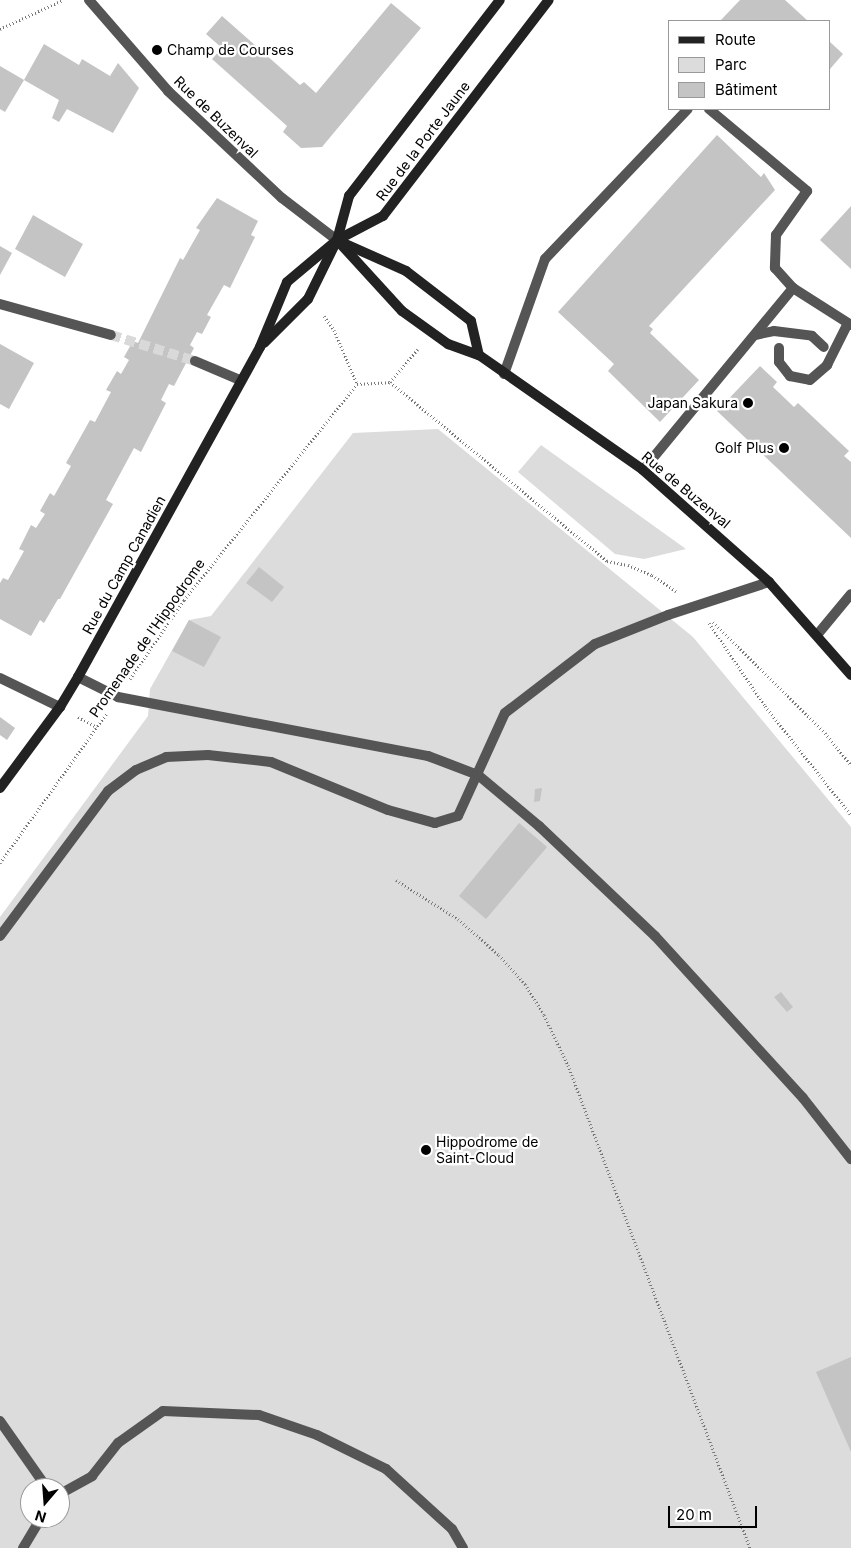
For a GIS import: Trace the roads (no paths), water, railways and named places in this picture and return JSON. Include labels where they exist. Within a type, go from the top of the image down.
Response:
[{"type":"main road","name":"Rue de la Porte Jaune","points":[[337,240],[349,196],[500,0]]},
{"type":"main road","name":"Rue de la Porte Jaune","points":[[337,240],[383,216],[549,0]]},
{"type":"main road","name":"Rue de Buzenval","points":[[337,240],[402,311],[448,344],[478,355],[643,470],[769,582],[851,675]]},
{"type":"main road","name":"Rue de Buzenval","points":[[337,240],[406,271],[471,321],[478,355]]},
{"type":"main road","name":"Rue du Camp Canadien","points":[[0,788],[60,707],[78,677],[240,380],[260,347],[287,282],[337,240]]},
{"type":"main road","name":"Rue du Camp Canadien","points":[[260,347],[308,299],[337,240]]},
{"type":"street","name":"Rue de Buzenval","points":[[89,0],[168,91],[282,198],[337,240]]},
{"type":"street","points":[[504,374],[545,259],[687,110]]},
{"type":"street","points":[[710,110],[807,191],[776,235],[775,268],[794,288],[849,325],[827,365],[810,380],[790,376],[779,362],[779,348]]},
{"type":"street","points":[[643,470],[794,288]]},
{"type":"street","points":[[0,304],[111,335]]},
{"type":"street","points":[[755,335],[774,331],[812,336],[824,347]]},
{"type":"street","points":[[195,361],[240,380]]},
{"type":"street","points":[[0,936],[108,791],[136,770],[166,757],[208,755],[271,762],[388,810],[435,823],[458,816],[505,713],[595,644],[769,582]]},
{"type":"street","points":[[817,635],[851,594]]},
{"type":"street","points":[[78,677],[118,697],[428,756],[478,775],[539,826],[655,936],[803,1098],[851,1160]]},
{"type":"street","points":[[0,678],[60,707]]},
{"type":"street","points":[[70,1488],[92,1476],[118,1443],[163,1411],[259,1415],[317,1435],[386,1469],[452,1529],[462,1548]]},
{"type":"street","points":[[0,1421],[40,1478]]},
{"type":"street","points":[[23,1548],[35,1528]]},
{"type":"tunnel","points":[[111,335],[195,361]]},
{"type":"place","name":"Champ de Courses","points":[[157,50]]},
{"type":"place","name":"Japan Sakura","points":[[748,403]]},
{"type":"place","name":"Golf Plus","points":[[784,448]]},
{"type":"place","name":"Hippodrome de Saint-Cloud","points":[[426,1150]]}]
